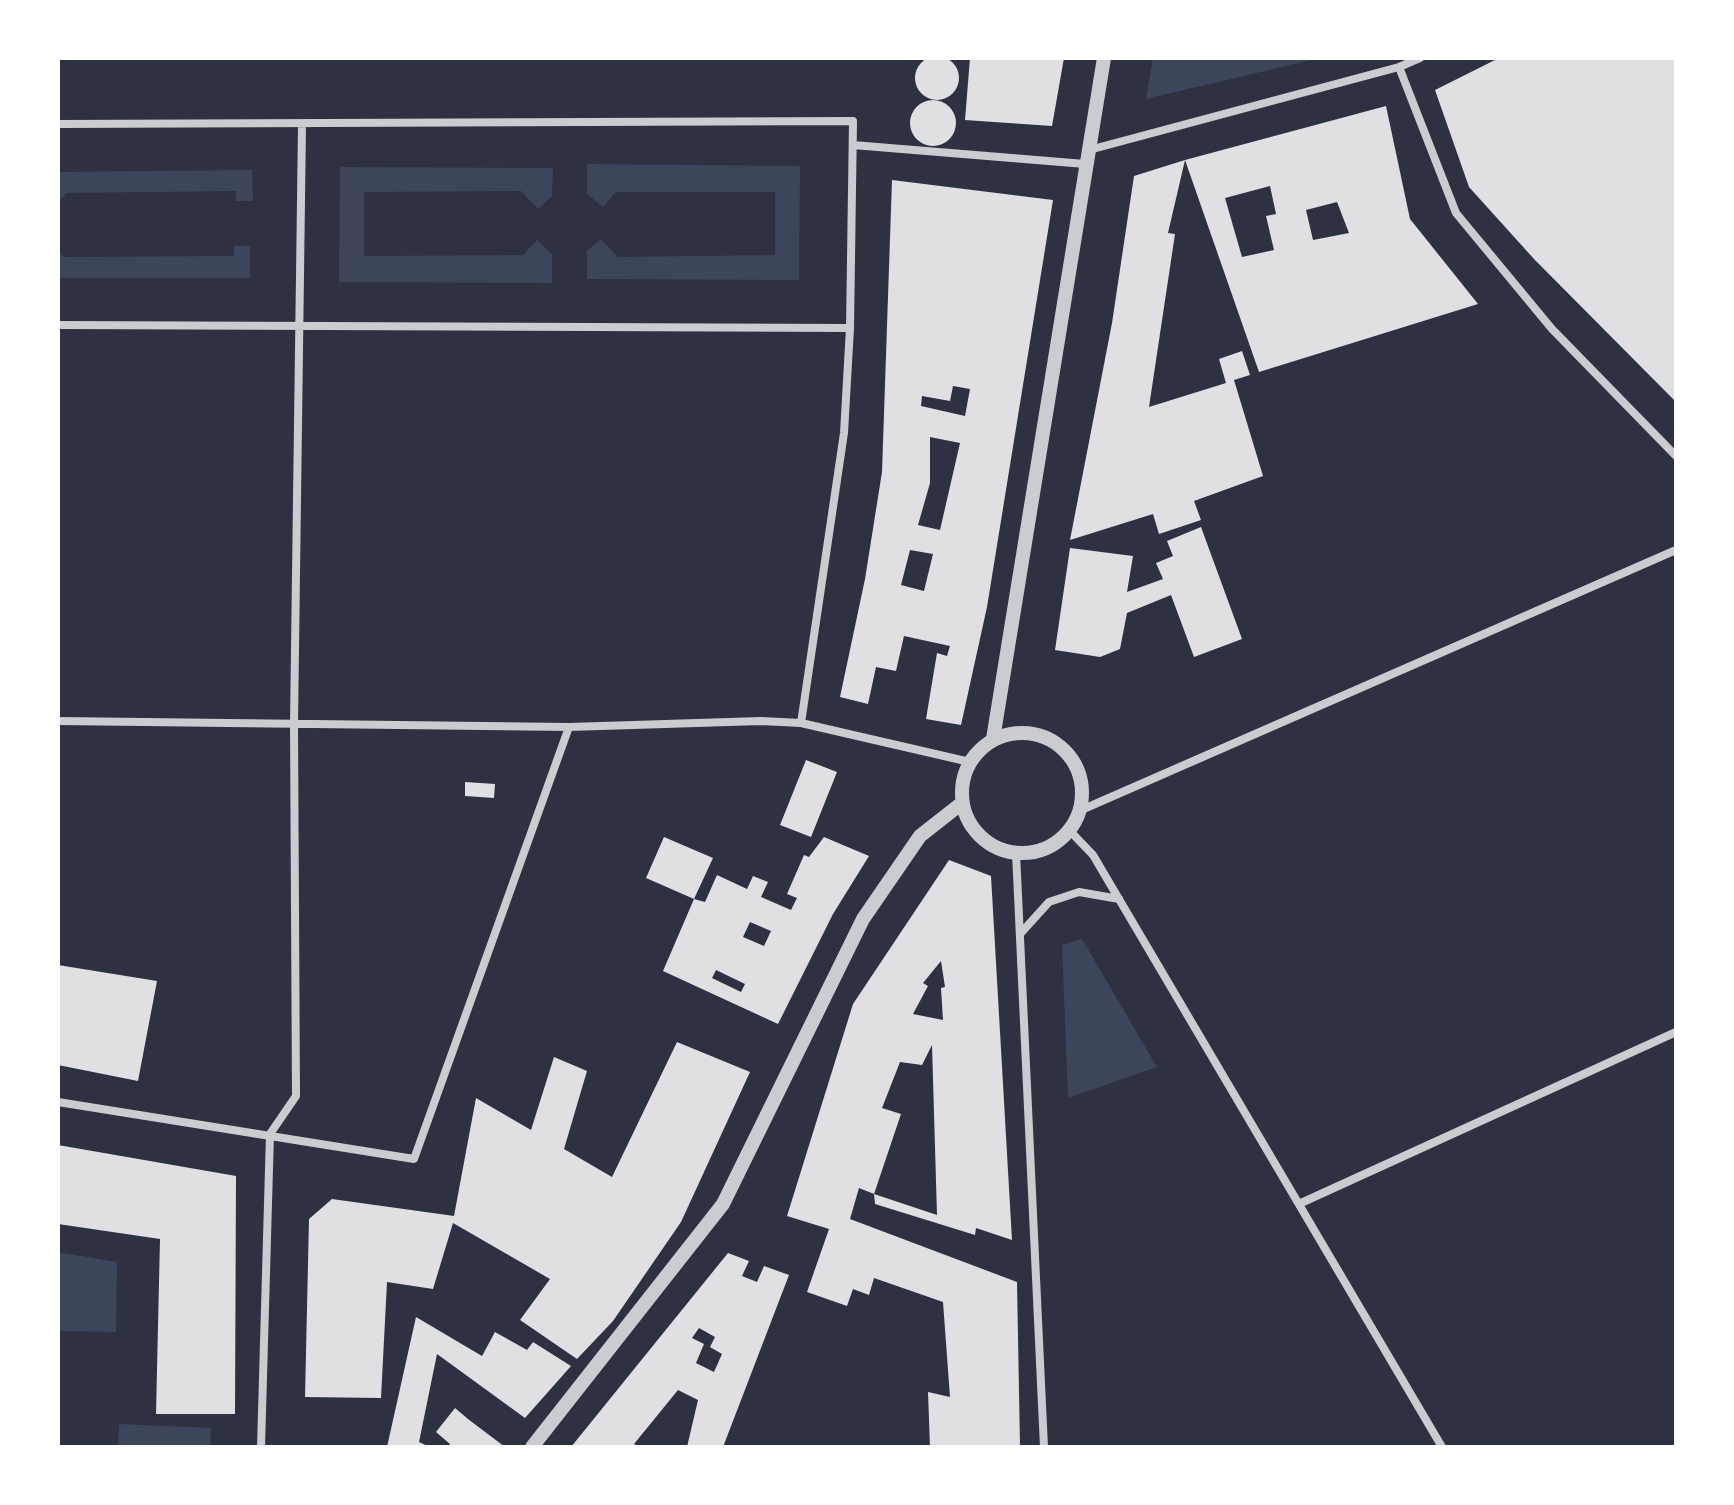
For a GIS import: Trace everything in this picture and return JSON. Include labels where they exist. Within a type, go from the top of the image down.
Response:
[{"type":"street","points":[[993,739],[1104,58]]},
{"type":"street","points":[[853,145],[1087,157],[1399,67],[1420,58]]},
{"type":"street","points":[[1399,67],[1456,213],[1552,329],[1676,456]]},
{"type":"street","points":[[58,124],[853,121],[850,328],[844,433],[801,723]]},
{"type":"street","points":[[261,1447],[270,1134],[296,1096],[294,724],[302,125]]},
{"type":"street","points":[[58,325],[850,328]]},
{"type":"street","points":[[1079,811],[1676,550]]},
{"type":"street","points":[[58,721],[569,727],[761,721],[801,723],[970,762]]},
{"type":"street","points":[[58,1102],[414,1159],[569,727]]},
{"type":"street","points":[[1023,733],[1052,740],[1068,753],[1079,771],[1082,791],[1079,811],[1069,830],[1055,843],[1036,851],[1016,853],[997,848],[981,837],[969,821],[962,803],[962,789],[970,762],[993,739],[1023,733]]},
{"type":"street","points":[[532,1447],[723,1204],[863,919],[920,836],[962,803]]},
{"type":"street","points":[[1069,830],[1093,855],[1301,1203],[1442,1447]]},
{"type":"street","points":[[1016,853],[1044,1447]]},
{"type":"street","points":[[1020,934],[1049,902],[1079,892],[1119,899]]},
{"type":"street","points":[[1301,1203],[1676,1032]]},
{"type":"shaded area","points":[[1153,58],[1320,58],[1146,99]]},
{"type":"shaded area","points":[[587,164],[800,166],[799,280],[587,279],[587,251],[601,239],[618,257],[775,255],[775,192],[616,192],[603,207],[587,194]]},
{"type":"shaded area","points":[[340,167],[553,168],[552,196],[538,209],[521,191],[364,192],[364,256],[523,255],[537,240],[552,254],[552,283],[339,282]]},
{"type":"shaded area","points":[[252,170],[253,201],[236,201],[236,191],[66,193],[58,203],[58,172]]},
{"type":"shaded area","points":[[234,246],[250,246],[250,278],[58,278],[58,250],[64,257],[234,256]]},
{"type":"shaded area","points":[[1082,939],[1157,1067],[1068,1098],[1062,945]]},
{"type":"shaded area","points":[[58,1252],[117,1262],[116,1332],[58,1331]]},
{"type":"shaded area","points":[[119,1424],[211,1428],[210,1447],[118,1447]]},
{"type":"building","points":[[937,56],[953,62],[959,78],[953,94],[937,100],[921,94],[915,78],[921,62]]},
{"type":"building","points":[[970,58],[1064,58],[1052,126],[965,120]]},
{"type":"building","points":[[1499,58],[1676,58],[1676,402],[1534,259],[1469,187],[1435,90]]},
{"type":"building","points":[[933,100],[949,107],[956,123],[949,139],[933,146],[917,139],[910,123],[917,107]]},
{"type":"building","points":[[1386,106],[1410,219],[1478,304],[1259,372],[1185,160]],"holes":[[[1270,186],[1276,214],[1266,216],[1274,250],[1242,257],[1225,198]],[[1337,202],[1349,233],[1313,240],[1306,210]]]},
{"type":"building","points":[[1185,160],[1168,233],[1175,234],[1149,407],[1226,383],[1219,359],[1242,351],[1250,375],[1234,380],[1263,476],[1194,501],[1201,520],[1159,534],[1153,514],[1070,540],[1112,323],[1134,176]]},
{"type":"building","points":[[892,180],[1053,200],[987,607],[961,725],[926,719],[937,653],[947,656],[950,646],[904,636],[896,671],[876,667],[868,704],[840,697],[865,579],[882,472]],"holes":[[[953,386],[970,389],[965,416],[921,406],[922,396],[950,401]],[[930,437],[960,443],[940,530],[918,525],[930,483]],[[910,550],[933,554],[924,591],[901,585]]]},
{"type":"building","points":[[1201,527],[1242,639],[1194,657],[1171,595],[1127,613],[1120,649],[1100,657],[1055,650],[1070,548],[1133,556],[1127,592],[1163,579],[1156,563],[1173,556],[1167,541]]},
{"type":"building","points":[[806,760],[837,772],[811,837],[780,825]]},
{"type":"building","points":[[465,782],[495,784],[494,798],[465,796]]},
{"type":"building","points":[[664,837],[713,858],[694,899],[646,878]]},
{"type":"building","points":[[824,837],[869,856],[833,914],[778,1024],[663,971],[694,899],[705,902],[717,875],[747,889],[753,876],[768,882],[761,897],[791,910],[797,898],[787,894],[804,855],[809,857]],"holes":[[[750,922],[771,931],[764,946],[743,937]],[[716,970],[745,984],[741,992],[712,978]]]},
{"type":"building","points":[[949,860],[991,876],[1012,1240],[976,1228],[975,1235],[875,1204],[874,1194],[859,1188],[850,1219],[1017,1282],[1020,1447],[930,1447],[928,1392],[950,1397],[943,1302],[874,1278],[869,1295],[853,1289],[847,1306],[807,1292],[829,1229],[787,1216],[853,1004]],"holes":[[[941,961],[945,987],[941,988],[943,1020],[913,1014],[928,986],[923,983]],[[932,1045],[937,1215],[874,1194],[901,1114],[882,1108],[900,1062],[922,1065]]]},
{"type":"building","points":[[58,965],[157,981],[138,1081],[58,1065]]},
{"type":"building","points":[[677,1042],[750,1072],[681,1222],[613,1321],[577,1359],[520,1320],[550,1279],[453,1223],[433,1289],[387,1282],[381,1398],[305,1397],[309,1219],[332,1199],[454,1216],[476,1098],[531,1130],[554,1057],[587,1071],[564,1149],[612,1177]]},
{"type":"building","points":[[58,1145],[236,1176],[235,1414],[156,1414],[160,1239],[58,1224]]},
{"type":"building","points":[[728,1253],[749,1261],[742,1276],[757,1282],[764,1266],[789,1275],[723,1447],[687,1447],[698,1400],[678,1390],[634,1444],[639,1447],[571,1447]],"holes":[[[699,1328],[715,1337],[710,1347],[722,1354],[714,1372],[696,1363],[704,1344],[692,1338]]]},
{"type":"building","points":[[416,1317],[482,1356],[495,1332],[527,1350],[533,1342],[571,1366],[525,1418],[437,1354],[419,1442],[430,1447],[387,1447]]},
{"type":"building","points":[[455,1408],[505,1447],[448,1447],[450,1444],[436,1432]]}]
